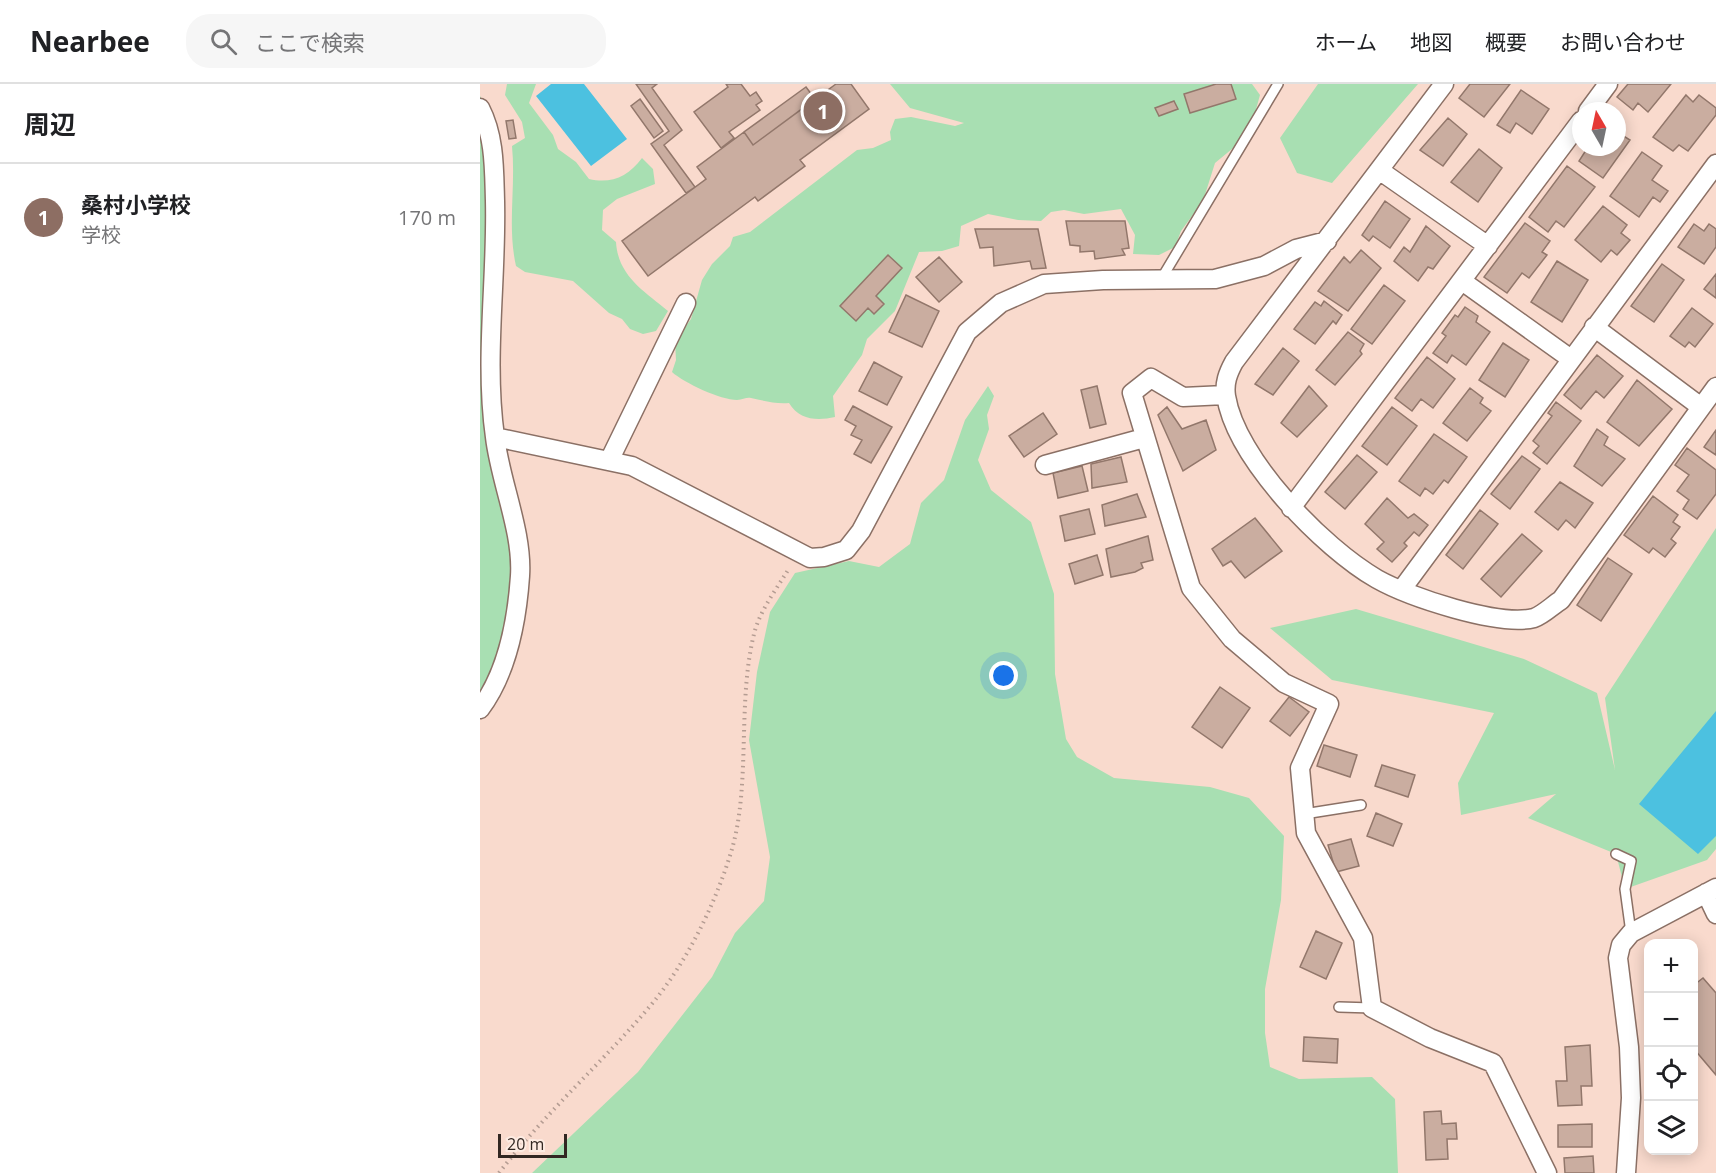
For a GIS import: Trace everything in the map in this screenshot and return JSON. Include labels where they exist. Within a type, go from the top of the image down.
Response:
[{"type":"street","points":[[1444,84],[1234,362],[1227,377],[1226,395],[1238,429],[1259,465],[1291,508],[1338,551],[1378,579],[1445,606],[1514,621],[1537,618],[1560,600],[1716,387]]},
{"type":"street","points":[[1595,102],[1608,84]]},
{"type":"street","points":[[480,108],[488,129],[493,158],[495,227],[491,363],[495,437],[520,572],[519,596],[506,656],[492,693],[480,709]]},
{"type":"street","points":[[1291,508],[1572,133]]},
{"type":"street","points":[[1402,589],[1716,164]]},
{"type":"street","points":[[1379,170],[1488,246]]},
{"type":"street","points":[[495,437],[632,466],[754,528],[798,554],[810,558],[824,557],[846,550],[861,531],[967,332],[1001,303],[1044,284],[1215,279],[1264,266],[1296,249],[1327,241]]},
{"type":"street","points":[[1462,281],[1571,359]]},
{"type":"street","points":[[609,461],[686,303]]},
{"type":"street","points":[[1594,327],[1701,408]]},
{"type":"street","points":[[1226,395],[1183,397],[1151,378],[1132,393],[1191,588],[1232,639],[1249,654],[1284,682],[1329,704],[1300,768],[1306,833],[1363,938],[1372,1008],[1430,1038],[1493,1063],[1547,1173]]},
{"type":"street","points":[[1045,465],[1144,438]]},
{"type":"street","points":[[1626,1173],[1631,1098],[1629,1047],[1618,958],[1621,945],[1631,933],[1711,890],[1716,914]]},
{"type":"lane","points":[[1160,280],[1275,85]]},
{"type":"lane","points":[[1304,814],[1361,805]]},
{"type":"lane","points":[[1616,854],[1631,861],[1625,890],[1631,933]]},
{"type":"lane","points":[[1339,1007],[1372,1008]]},
{"type":"path","points":[[499,1173],[525,1138],[651,1005],[681,963],[715,894],[732,848],[740,802],[747,673],[755,632],[770,596],[798,554]]},
{"type":"green space","points":[[507,84],[536,84],[529,103],[553,135],[558,149],[576,162],[589,179],[618,178],[637,165],[642,158],[653,169],[655,184],[617,199],[603,210],[602,230],[616,242],[618,254],[627,274],[668,311],[656,331],[643,334],[630,329],[622,319],[609,313],[573,281],[525,272],[516,266],[512,236],[512,146],[525,138],[522,122],[505,95]]},
{"type":"green space","points":[[890,84],[1252,84],[1260,95],[1255,113],[1238,144],[1215,163],[1203,201],[1181,231],[1175,247],[1159,255],[1133,254],[1135,235],[1121,209],[1084,214],[1064,210],[1051,212],[1041,221],[1018,220],[988,214],[961,226],[959,246],[942,251],[919,252],[895,311],[867,339],[862,355],[833,396],[835,417],[809,418],[798,413],[789,403],[722,397],[685,381],[672,372],[676,360],[675,341],[691,319],[702,280],[712,264],[730,246],[733,237],[750,232],[857,150],[873,148],[891,140],[890,132],[895,119],[911,117],[955,126],[964,123],[910,108]]},
{"type":"green space","points":[[1318,84],[1418,84],[1332,183],[1297,173],[1280,138]]},
{"type":"green space","points":[[480,96],[483,101],[490,436],[520,572],[506,630],[486,686],[480,692]]},
{"type":"green space","points":[[988,386],[994,396],[987,415],[989,429],[978,460],[991,490],[1031,522],[1054,594],[1055,674],[1066,739],[1077,757],[1114,778],[1210,787],[1249,798],[1284,836],[1281,900],[1265,989],[1265,1033],[1270,1067],[1299,1079],[1372,1077],[1395,1099],[1398,1173],[532,1173],[638,1072],[712,977],[735,933],[764,901],[770,857],[749,740],[757,672],[770,612],[795,573],[849,561],[879,567],[910,544],[921,503],[944,480],[965,420]]},
{"type":"green space","points":[[1716,528],[1716,849],[1707,860],[1625,889],[1616,854],[1528,818],[1556,794],[1461,815],[1458,783],[1494,713],[1332,680],[1270,628],[1356,609],[1524,659],[1597,693],[1615,770],[1605,698]]},
{"type":"water","points":[[551,84],[584,84],[627,139],[591,166],[536,96]]},
{"type":"water","points":[[1716,711],[1716,836],[1698,854],[1639,804]]},
{"type":"building","points":[[636,84],[657,84],[652,88],[682,130],[664,145],[695,187],[686,193],[651,144],[669,131]]},
{"type":"building","points":[[726,84],[741,84],[750,96],[756,92],[762,101],[756,105],[760,110],[729,132],[734,138],[721,148],[694,112],[728,87]]},
{"type":"building","points":[[836,84],[851,84],[869,109],[800,160],[805,166],[758,201],[755,197],[648,276],[622,241],[706,179],[697,167],[744,132],[753,145]]},
{"type":"building","points":[[1216,84],[1231,84],[1236,99],[1190,113],[1184,94]]},
{"type":"building","points":[[1470,84],[1510,84],[1484,117],[1459,98]]},
{"type":"building","points":[[1628,84],[1671,84],[1648,112],[1638,103],[1633,110],[1617,97]]},
{"type":"building","points":[[806,87],[815,99],[753,145],[744,132]]},
{"type":"building","points":[[1521,90],[1549,109],[1532,134],[1516,123],[1510,133],[1497,125]]},
{"type":"building","points":[[1686,95],[1693,102],[1699,95],[1716,108],[1716,115],[1688,151],[1679,145],[1673,151],[1653,137]]},
{"type":"building","points":[[640,99],[663,131],[654,138],[631,106]]},
{"type":"building","points":[[1174,101],[1178,109],[1159,116],[1155,108]]},
{"type":"building","points":[[1448,118],[1467,134],[1443,166],[1420,150]]},
{"type":"building","points":[[513,120],[516,138],[509,139],[506,121]]},
{"type":"building","points":[[1479,149],[1502,168],[1478,202],[1451,182]]},
{"type":"building","points":[[1642,152],[1662,166],[1652,180],[1668,191],[1660,202],[1653,197],[1639,217],[1610,196]]},
{"type":"building","points":[[1582,156],[1619,156],[1603,178],[1579,161]]},
{"type":"building","points":[[1567,166],[1595,187],[1564,227],[1556,221],[1548,232],[1529,217]]},
{"type":"building","points":[[1385,201],[1410,219],[1390,248],[1373,236],[1369,241],[1362,235]]},
{"type":"building","points":[[1603,206],[1627,225],[1621,233],[1630,240],[1617,255],[1611,250],[1601,262],[1575,240]]},
{"type":"building","points":[[1066,221],[1125,221],[1129,248],[1122,249],[1125,255],[1095,259],[1094,251],[1080,252],[1080,246],[1070,245]]},
{"type":"building","points":[[1525,223],[1550,241],[1542,252],[1547,255],[1529,278],[1522,273],[1507,293],[1484,277]]},
{"type":"building","points":[[1694,224],[1704,231],[1709,224],[1716,229],[1716,247],[1704,264],[1678,247]]},
{"type":"building","points":[[1426,226],[1450,246],[1433,269],[1428,267],[1418,281],[1394,261],[1404,247],[1410,252]]},
{"type":"building","points":[[975,229],[1038,229],[1046,268],[1032,269],[1030,261],[994,266],[993,247],[980,248]]},
{"type":"building","points":[[1361,250],[1381,268],[1348,311],[1318,291],[1344,257],[1350,263]]},
{"type":"building","points":[[888,255],[902,268],[876,296],[884,304],[874,314],[868,308],[856,321],[840,306]]},
{"type":"building","points":[[939,257],[962,282],[939,302],[916,277]]},
{"type":"building","points":[[1557,261],[1588,280],[1562,322],[1531,302]]},
{"type":"building","points":[[1662,264],[1684,280],[1654,322],[1631,306]]},
{"type":"building","points":[[1716,274],[1716,298],[1704,289]]},
{"type":"building","points":[[1384,285],[1405,301],[1372,344],[1351,329]]},
{"type":"building","points":[[906,295],[939,311],[922,347],[889,332]]},
{"type":"building","points":[[1324,301],[1342,315],[1336,324],[1333,321],[1315,344],[1294,329],[1315,302],[1321,306]]},
{"type":"building","points":[[1465,307],[1478,316],[1476,322],[1490,332],[1466,365],[1452,355],[1447,363],[1433,353],[1446,336],[1442,333],[1455,315],[1458,317]]},
{"type":"building","points":[[1692,308],[1713,324],[1695,347],[1689,342],[1685,347],[1670,336]]},
{"type":"building","points":[[1348,332],[1364,344],[1360,351],[1362,354],[1335,385],[1316,370]]},
{"type":"building","points":[[1503,343],[1529,360],[1505,397],[1479,380]]},
{"type":"building","points":[[1283,348],[1299,361],[1273,395],[1255,384]]},
{"type":"building","points":[[1597,355],[1623,376],[1604,398],[1596,391],[1581,409],[1564,395]]},
{"type":"building","points":[[1427,357],[1455,379],[1433,408],[1421,399],[1412,411],[1395,398]]},
{"type":"building","points":[[874,362],[902,377],[887,405],[859,391]]},
{"type":"building","points":[[1637,380],[1672,409],[1639,446],[1607,422]]},
{"type":"building","points":[[1097,386],[1106,424],[1090,428],[1081,390]]},
{"type":"building","points":[[1309,386],[1327,406],[1297,437],[1281,423]]},
{"type":"building","points":[[1470,388],[1483,398],[1480,403],[1491,411],[1467,441],[1443,423]]},
{"type":"building","points":[[1556,402],[1581,421],[1547,464],[1533,453],[1539,446],[1533,441],[1552,416],[1548,413]]},
{"type":"building","points":[[853,406],[892,427],[871,463],[854,454],[862,440],[851,435],[856,426],[845,420]]},
{"type":"building","points":[[1167,407],[1182,429],[1206,420],[1216,450],[1183,471],[1158,415]]},
{"type":"building","points":[[1392,407],[1417,426],[1387,465],[1362,446]]},
{"type":"building","points":[[1043,413],[1057,434],[1024,457],[1009,436]]},
{"type":"building","points":[[1597,429],[1608,437],[1604,445],[1625,459],[1602,486],[1574,466]]},
{"type":"building","points":[[1716,430],[1716,455],[1704,447]]},
{"type":"building","points":[[1434,434],[1467,457],[1448,483],[1444,480],[1433,494],[1425,488],[1420,496],[1399,481]]},
{"type":"building","points":[[1687,448],[1716,470],[1716,494],[1697,519],[1683,509],[1689,500],[1677,491],[1689,475],[1675,465]]},
{"type":"building","points":[[1357,455],[1377,472],[1345,509],[1325,492]]},
{"type":"building","points":[[1522,456],[1540,469],[1510,509],[1491,494]]},
{"type":"building","points":[[1121,457],[1127,482],[1092,488],[1091,464]]},
{"type":"building","points":[[1082,466],[1088,491],[1058,498],[1053,473]]},
{"type":"building","points":[[1560,482],[1593,503],[1575,528],[1566,520],[1558,530],[1535,512]]},
{"type":"building","points":[[1137,494],[1146,517],[1105,526],[1102,505]]},
{"type":"building","points":[[1653,496],[1678,515],[1673,522],[1680,527],[1671,539],[1676,543],[1665,557],[1653,548],[1649,553],[1624,535]]},
{"type":"building","points":[[1387,498],[1408,518],[1414,514],[1428,525],[1419,536],[1414,532],[1404,543],[1407,546],[1392,562],[1377,549],[1384,542],[1365,524]]},
{"type":"building","points":[[1089,509],[1095,534],[1065,541],[1060,516]]},
{"type":"building","points":[[1480,510],[1498,524],[1463,569],[1446,555]]},
{"type":"building","points":[[1255,518],[1282,551],[1245,578],[1231,561],[1223,566],[1212,549]]},
{"type":"building","points":[[1522,534],[1542,551],[1501,597],[1481,579]]},
{"type":"building","points":[[1148,536],[1153,560],[1141,563],[1143,568],[1135,572],[1111,577],[1106,549]]},
{"type":"building","points":[[1097,555],[1103,575],[1075,584],[1069,564]]},
{"type":"building","points":[[1608,558],[1632,574],[1601,621],[1577,605]]},
{"type":"building","points":[[1220,687],[1250,708],[1222,748],[1192,727]]},
{"type":"building","points":[[1289,697],[1309,712],[1290,736],[1270,721]]},
{"type":"building","points":[[1324,745],[1357,755],[1350,777],[1317,766]]},
{"type":"building","points":[[1382,765],[1415,775],[1408,797],[1375,786]]},
{"type":"building","points":[[1376,813],[1402,824],[1393,846],[1367,836]]},
{"type":"building","points":[[1351,839],[1359,866],[1336,872],[1328,845]]},
{"type":"building","points":[[1316,931],[1342,943],[1326,979],[1300,967]]},
{"type":"building","points":[[1703,978],[1716,993],[1716,1075],[1698,1054],[1698,982]]},
{"type":"building","points":[[1304,1037],[1338,1039],[1337,1063],[1303,1061]]},
{"type":"building","points":[[1590,1045],[1592,1086],[1581,1086],[1582,1105],[1558,1106],[1556,1081],[1567,1081],[1565,1047]]},
{"type":"building","points":[[1441,1111],[1442,1124],[1456,1123],[1457,1139],[1447,1139],[1448,1159],[1426,1160],[1424,1112]]},
{"type":"building","points":[[1592,1124],[1592,1147],[1558,1147],[1558,1125]]},
{"type":"building","points":[[1593,1156],[1594,1173],[1565,1173],[1564,1158]]},
{"type":"place","name":"桑村小学校","points":[[823,111]]}]
